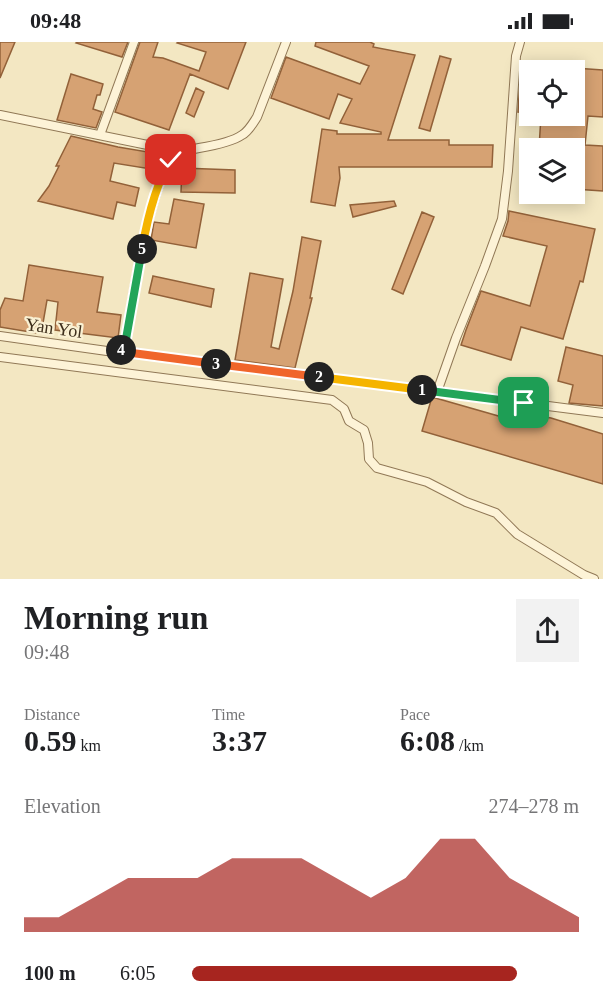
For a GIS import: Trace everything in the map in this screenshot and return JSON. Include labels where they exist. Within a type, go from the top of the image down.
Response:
[{"type":"street","points":[[100,135],[134,42]]},
{"type":"street","points":[[117,351],[123,348],[126,339],[143,242],[150,212],[166,167],[182,152],[231,140],[250,128],[257,117],[286,42]]},
{"type":"street","points":[[437,392],[502,219],[508,171],[516,56],[520,42]]},
{"type":"street","points":[[0,115],[182,152]]},
{"type":"street","name":"Yan Yol","points":[[0,336],[603,413]]},
{"type":"street","points":[[0,357],[332,400],[344,409],[349,421],[364,430],[369,459],[377,468],[427,483],[466,502],[496,513],[517,534],[594,579]]},
{"type":"building","points":[[0,42],[15,42],[0,78]]},
{"type":"building","points":[[77,42],[128,42],[122,57]]},
{"type":"building","points":[[140,42],[158,42],[153,57],[163,58],[199,71],[206,52],[178,42],[246,42],[228,89],[190,74],[169,130],[115,112]]},
{"type":"building","points":[[316,42],[370,42],[374,44],[373,47],[415,55],[388,140],[449,140],[449,145],[493,145],[492,167],[339,167],[340,178],[335,206],[311,202],[322,129],[337,131],[337,134],[381,134],[381,132],[340,123],[352,99],[338,94],[329,119],[271,98],[286,57],[360,84],[369,66],[315,46]]},
{"type":"building","points":[[440,56],[451,59],[430,131],[419,128]]},
{"type":"building","points":[[585,69],[603,70],[603,117],[588,116],[585,145],[585,138],[540,138],[540,126],[585,126]]},
{"type":"building","points":[[71,74],[103,84],[93,109],[102,112],[96,128],[57,120]]},
{"type":"building","points":[[196,88],[204,92],[194,117],[186,113]]},
{"type":"building","points":[[71,136],[160,154],[157,170],[114,163],[110,181],[139,188],[135,206],[117,202],[113,219],[38,201],[49,186]]},
{"type":"building","points":[[585,145],[603,146],[603,191],[585,190]]},
{"type":"building","points":[[182,168],[235,170],[235,193],[181,192]]},
{"type":"building","points":[[174,199],[204,204],[196,248],[151,240],[154,222],[169,224]]},
{"type":"building","points":[[394,201],[396,206],[353,217],[350,205]]},
{"type":"building","points":[[509,211],[595,229],[583,282],[580,281],[563,339],[521,327],[511,360],[461,345],[481,291],[530,306],[547,246],[503,236]]},
{"type":"building","points":[[422,212],[434,217],[403,294],[392,289]]},
{"type":"building","points":[[302,237],[321,241],[310,298],[312,298],[295,368],[235,360],[250,273],[283,279],[271,347],[279,349],[293,291]]},
{"type":"building","points":[[29,265],[103,277],[97,312],[121,315],[118,338],[55,330],[58,302],[47,300],[43,323],[38,322],[36,333],[0,327],[0,310],[5,298],[23,301]]},
{"type":"building","points":[[153,276],[214,289],[211,307],[149,293]]},
{"type":"building","points":[[566,347],[603,356],[603,406],[569,403],[573,385],[558,381]]},
{"type":"building","points":[[432,397],[502,417],[504,409],[551,418],[603,434],[603,484],[422,431]]},
{"type":"route","points":[[171,160],[166,167],[150,212],[126,339],[123,348],[117,351],[524,403]]}]
